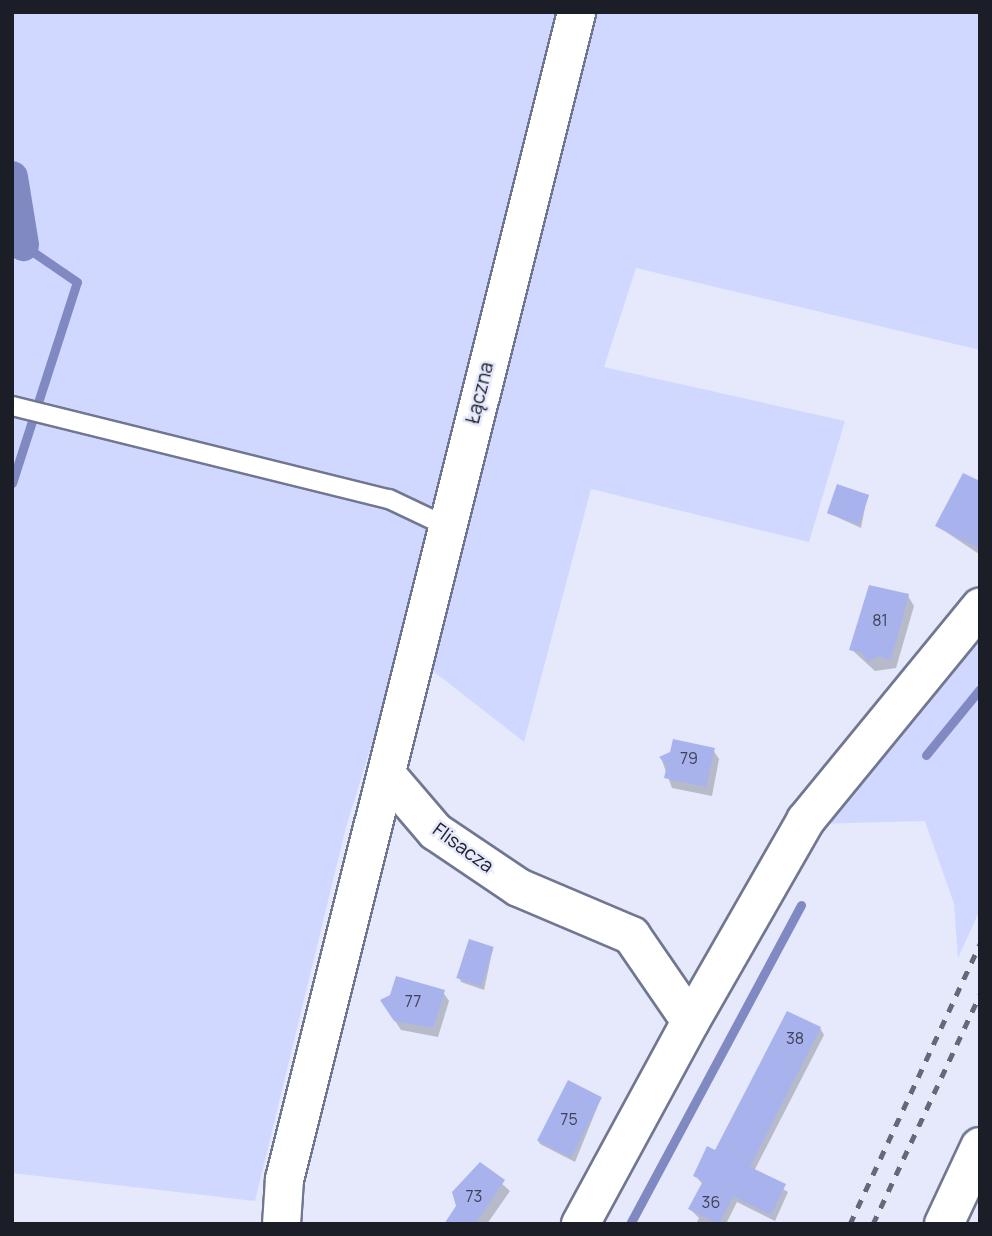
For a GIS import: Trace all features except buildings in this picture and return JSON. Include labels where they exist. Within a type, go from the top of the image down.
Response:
[{"type":"street","name":"Łączna","points":[[387,775],[446,526],[576,12]]},
{"type":"street","points":[[580,1224],[690,1021],[805,820],[980,606]]},
{"type":"street","name":"Flisacza","points":[[387,775],[435,831],[518,887],[631,935],[690,1021]]},
{"type":"street","points":[[281,1224],[284,1179],[387,775]]},
{"type":"street","points":[[944,1224],[980,1147]]},
{"type":"lane","points":[[12,407],[388,499],[446,526]]},
{"type":"shaded area","points":[[12,12],[569,12],[443,515],[346,827],[255,1201],[12,1173]]},
{"type":"shaded area","points":[[588,12],[980,12],[980,350],[636,268],[604,367],[845,421],[809,542],[591,489],[524,742],[424,664]]},
{"type":"shaded area","points":[[980,634],[980,910],[958,958],[954,904],[925,821],[813,824]]},
{"type":"waterway","points":[[12,177],[23,245]]},
{"type":"waterway","points":[[12,483],[77,282],[23,245]]},
{"type":"waterway","points":[[926,755],[980,689]]},
{"type":"waterway","points":[[630,1224],[801,905]]},
{"type":"railway","points":[[850,1224],[980,944]]},
{"type":"railway","points":[[873,1224],[980,995]]}]
